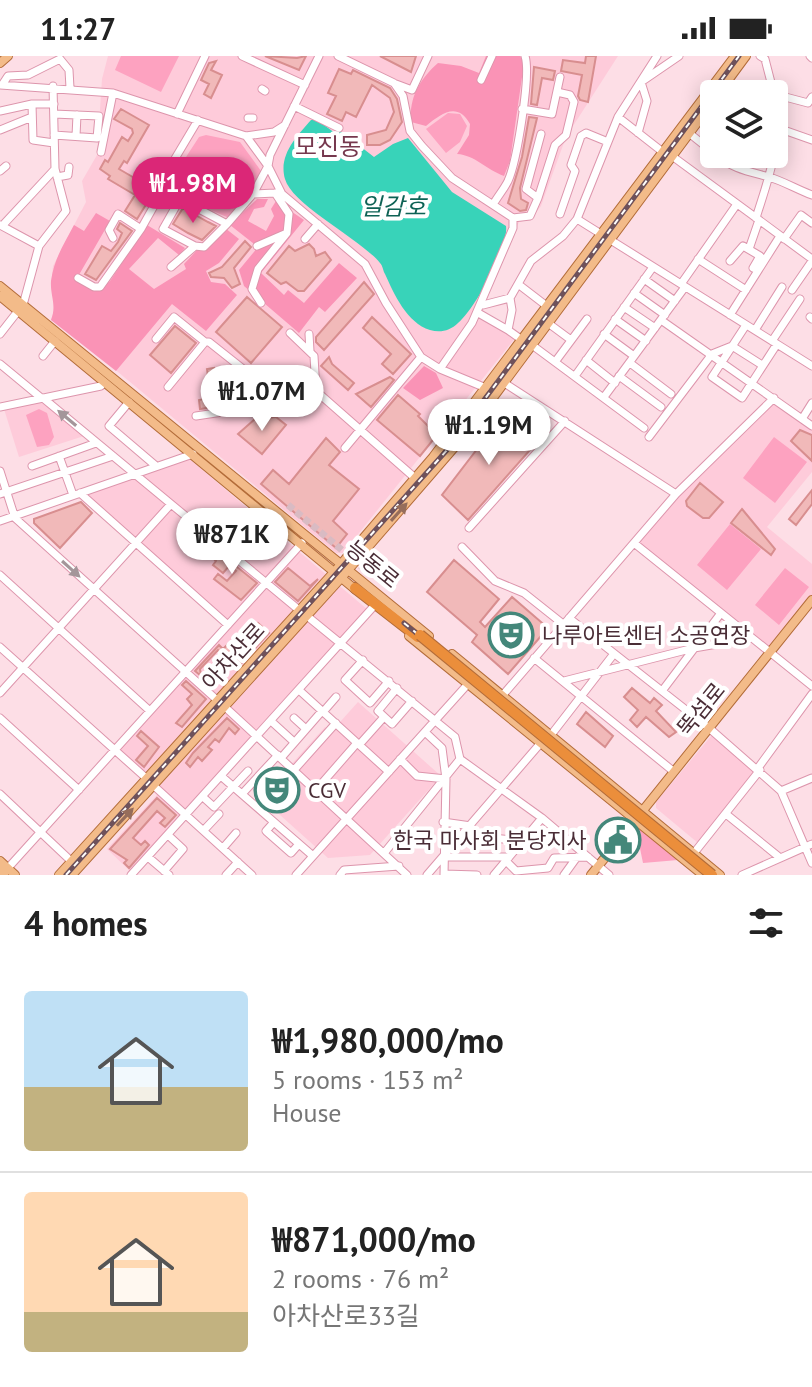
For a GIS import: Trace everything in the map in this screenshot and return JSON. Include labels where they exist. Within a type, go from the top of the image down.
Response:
[{"type":"highway","points":[[358,585],[708,875]]},
{"type":"main road","points":[[0,63],[8,56]]},
{"type":"main road","name":"아차산로","points":[[59,875],[74,868],[154,786],[225,707],[233,690],[299,610],[329,584],[431,476],[504,384],[735,56]]},
{"type":"main road","points":[[728,80],[746,56]]},
{"type":"main road","name":"아차산로","points":[[668,154],[700,118]]},
{"type":"main road","name":"아차산로","points":[[341,571],[606,237]]},
{"type":"main road","name":"능동로","points":[[0,286],[55,341],[104,382],[193,454],[210,463],[302,543],[341,571]]},
{"type":"main road","name":"능동로","points":[[0,296],[21,308],[358,585],[374,606],[539,745],[708,875]]},
{"type":"main road","name":"능동로","points":[[358,585],[365,583],[720,875]]},
{"type":"main road","points":[[233,690],[329,584]]},
{"type":"main road","name":"아차산로","points":[[74,868],[146,778],[217,700],[233,690],[307,616],[329,584]]},
{"type":"main road","name":"뚝섬로","points":[[591,875],[810,605]]},
{"type":"main road","points":[[0,861],[7,872]]},
{"type":"street","points":[[177,114],[205,56]]},
{"type":"street","points":[[242,56],[253,58],[305,85]]},
{"type":"street","points":[[180,199],[163,229],[195,246],[204,247],[253,194],[319,56]]},
{"type":"street","points":[[338,56],[412,90]]},
{"type":"street","points":[[407,108],[428,56]]},
{"type":"street","points":[[481,80],[492,56]]},
{"type":"street","points":[[494,203],[513,163],[528,65],[525,56]]},
{"type":"street","points":[[508,330],[512,310],[510,298],[531,261],[563,236],[577,219],[618,117],[657,56]]},
{"type":"street","points":[[641,82],[679,56]]},
{"type":"street","points":[[760,56],[765,59],[770,80]]},
{"type":"street","points":[[1,85],[8,76],[28,75],[61,57],[69,70],[70,88]]},
{"type":"street","points":[[522,109],[552,114],[560,77]]},
{"type":"street","points":[[638,133],[647,101],[641,82]]},
{"type":"street","points":[[394,83],[407,108],[410,131],[452,178],[516,215],[530,216],[555,145],[566,135],[574,102],[570,95],[557,92]]},
{"type":"street","points":[[1,85],[53,86],[113,93],[246,136],[274,132],[285,125]]},
{"type":"street","points":[[0,334],[3,326],[21,308],[39,246],[66,211],[56,173],[53,86]]},
{"type":"street","points":[[101,152],[113,93]]},
{"type":"street","points":[[788,96],[810,100]]},
{"type":"street","points":[[0,111],[32,104],[54,104]]},
{"type":"street","points":[[32,104],[33,140],[76,136],[97,138],[99,116],[54,114]]},
{"type":"street","points":[[294,106],[339,128]]},
{"type":"street","points":[[76,136],[77,115]]},
{"type":"street","points":[[0,130],[32,117]]},
{"type":"street","points":[[618,117],[812,259],[792,290]]},
{"type":"street","points":[[78,278],[100,287],[141,229],[164,188],[167,172],[198,120]]},
{"type":"street","points":[[788,132],[812,140]]},
{"type":"street","points":[[560,214],[576,170],[572,159],[581,136],[586,133],[608,142]]},
{"type":"street","points":[[689,133],[700,142]]},
{"type":"street","points":[[538,198],[526,189],[541,134]]},
{"type":"street","points":[[246,136],[268,166],[289,214],[287,233],[254,277],[252,289],[261,303]]},
{"type":"street","points":[[56,173],[68,175],[69,167]]},
{"type":"street","points":[[734,168],[769,177],[812,195]]},
{"type":"street","points":[[749,249],[771,168]]},
{"type":"street","points":[[39,246],[1,225],[56,173]]},
{"type":"street","points":[[164,188],[223,223]]},
{"type":"street","points":[[253,194],[279,193],[318,224],[370,270],[386,303],[421,357],[440,369],[486,388]]},
{"type":"street","points":[[604,397],[675,301],[698,259],[737,204]]},
{"type":"street","points":[[113,238],[109,230],[118,214],[141,229]]},
{"type":"street","points":[[440,369],[472,323],[516,215]]},
{"type":"street","points":[[730,315],[801,215],[812,223]]},
{"type":"street","points":[[577,219],[812,366]]},
{"type":"street","points":[[309,237],[318,224]]},
{"type":"street","points":[[257,246],[287,233]]},
{"type":"street","points":[[171,267],[195,246]]},
{"type":"street","points":[[730,261],[743,246],[760,256],[753,268]]},
{"type":"street","points":[[698,259],[746,290]]},
{"type":"street","points":[[575,376],[653,267]]},
{"type":"street","points":[[644,279],[675,301]]},
{"type":"street","points":[[518,284],[548,307]]},
{"type":"street","points":[[755,330],[782,287]]},
{"type":"street","points":[[634,293],[694,342],[812,426]]},
{"type":"street","points":[[483,305],[510,298]]},
{"type":"street","points":[[746,325],[712,377],[742,398],[800,299]]},
{"type":"street","points":[[624,307],[655,328]]},
{"type":"street","points":[[480,314],[522,340]]},
{"type":"street","points":[[156,339],[174,317],[205,342],[215,344],[272,392],[316,391],[415,478]]},
{"type":"street","points":[[555,362],[587,319]]},
{"type":"street","points":[[615,319],[646,341]]},
{"type":"street","points":[[548,323],[571,340]]},
{"type":"street","points":[[290,333],[314,358],[316,391]]},
{"type":"street","points":[[309,334],[310,351]]},
{"type":"street","points":[[604,334],[671,394]]},
{"type":"street","points":[[43,356],[55,341]]},
{"type":"street","points":[[168,387],[205,342]]},
{"type":"street","points":[[532,345],[644,428]]},
{"type":"street","points":[[732,346],[762,365]]},
{"type":"street","points":[[649,437],[712,354],[732,346]]},
{"type":"street","points":[[345,448],[421,357]]},
{"type":"street","points":[[586,360],[661,407]]},
{"type":"street","points":[[0,364],[299,610]]},
{"type":"street","points":[[495,377],[676,494]]},
{"type":"street","points":[[0,407],[101,386],[104,382]]},
{"type":"street","points":[[196,416],[300,399],[316,391]]},
{"type":"street","points":[[502,696],[676,494],[774,398]]},
{"type":"street","points":[[129,402],[109,426],[156,466]]},
{"type":"street","points":[[802,419],[812,403]]},
{"type":"street","points":[[469,528],[565,421]]},
{"type":"street","points":[[32,466],[96,443]]},
{"type":"street","points":[[0,521],[193,454]]},
{"type":"street","points":[[59,456],[77,494],[228,625]]},
{"type":"street","points":[[3,493],[113,456]]},
{"type":"street","points":[[0,471],[3,493],[14,516],[217,700]]},
{"type":"street","points":[[0,693],[171,504]]},
{"type":"street","points":[[7,872],[302,543]]},
{"type":"street","points":[[634,543],[812,686]]},
{"type":"street","points":[[462,547],[495,581],[524,593],[566,621],[662,691],[759,769],[781,791],[809,846],[812,863]]},
{"type":"street","points":[[0,575],[150,711]]},
{"type":"street","points":[[131,875],[374,606]]},
{"type":"street","points":[[662,691],[721,613]]},
{"type":"street","points":[[307,616],[455,737],[460,759],[542,818],[609,875]]},
{"type":"street","points":[[564,681],[694,648],[752,638]]},
{"type":"street","points":[[0,647],[146,778]]},
{"type":"street","points":[[551,735],[613,655]]},
{"type":"street","points":[[534,658],[673,771]]},
{"type":"street","points":[[363,660],[345,680],[370,703],[389,681]]},
{"type":"street","points":[[296,875],[467,685]]},
{"type":"street","points":[[397,688],[378,711],[392,724],[412,701]]},
{"type":"street","points":[[299,690],[389,772]]},
{"type":"street","points":[[694,853],[726,814],[812,694]]},
{"type":"street","points":[[242,794],[336,697]]},
{"type":"street","points":[[225,707],[407,875]]},
{"type":"street","points":[[316,790],[384,717]]},
{"type":"street","points":[[0,718],[79,790]]},
{"type":"street","points":[[294,718],[306,729]]},
{"type":"street","points":[[271,721],[294,742]]},
{"type":"street","points":[[294,770],[336,723]]},
{"type":"street","points":[[425,732],[442,748],[446,779],[444,874],[477,875]]},
{"type":"street","points":[[427,875],[539,745]]},
{"type":"street","points":[[400,759],[417,776],[446,779]]},
{"type":"street","points":[[385,852],[460,759]]},
{"type":"street","points":[[204,830],[248,771]]},
{"type":"street","points":[[221,776],[313,856]]},
{"type":"street","points":[[781,791],[812,778]]},
{"type":"street","points":[[154,786],[252,875]]},
{"type":"street","points":[[0,794],[74,868],[87,875]]},
{"type":"street","points":[[203,797],[216,810]]},
{"type":"street","points":[[726,814],[779,857]]},
{"type":"street","points":[[495,875],[542,818]]},
{"type":"street","points":[[274,822],[266,831],[291,853],[299,844]]},
{"type":"street","points":[[443,822],[471,826]]},
{"type":"street","points":[[603,829],[618,840]]},
{"type":"street","points":[[223,848],[236,833]]},
{"type":"street","points":[[148,857],[166,873],[183,849],[168,835]]},
{"type":"street","points":[[463,835],[523,841]]},
{"type":"street","points":[[742,875],[809,846]]},
{"type":"street","points":[[444,857],[508,859]]},
{"type":"street","points":[[564,875],[577,857]]},
{"type":"street","points":[[508,859],[516,871],[548,868],[554,858],[588,857]]},
{"type":"street","points":[[226,875],[238,862]]},
{"type":"street","points":[[340,875],[344,870],[399,866]]},
{"type":"shaded area","points":[[108,56],[618,56],[566,137],[541,206],[531,219],[519,222],[478,313],[516,337],[343,553],[336,553],[71,333],[51,320],[55,308],[51,285],[53,266],[86,202],[82,181],[97,155],[102,79]]},
{"type":"shaded area","points":[[121,56],[179,56],[161,92],[115,70]]},
{"type":"shaded area","points":[[486,56],[520,56],[524,63],[510,161],[504,176],[470,157],[457,154],[469,135],[470,124],[460,113],[443,114],[426,126],[411,122],[417,89],[438,63],[461,66],[479,73]]},
{"type":"shaded area","points":[[448,113],[460,114],[467,126],[460,142],[446,153],[426,129]]},
{"type":"shaded area","points":[[206,135],[240,142],[261,171],[250,192],[229,218],[208,209],[198,200],[196,202],[177,183],[175,174],[199,137]]},
{"type":"shaded area","points":[[257,199],[268,199],[264,207],[254,209],[248,221],[266,231],[274,216],[271,209],[276,201],[304,220],[261,273],[284,295],[288,290],[304,303],[339,263],[357,278],[325,312],[319,307],[299,333],[244,286],[239,270],[258,247],[230,225]]},
{"type":"shaded area","points":[[96,213],[110,221],[76,280],[91,290],[98,290],[110,281],[147,225],[185,248],[179,255],[158,238],[129,269],[154,289],[186,269],[184,264],[198,249],[207,250],[225,228],[239,239],[219,263],[206,271],[211,282],[225,284],[237,295],[206,331],[172,304],[116,371],[51,320],[51,281],[57,259],[74,225],[84,231]]},
{"type":"shaded area","points":[[424,366],[436,373],[443,388],[420,400],[403,388]]},
{"type":"shaded area","points":[[774,398],[812,426],[812,472],[767,527],[812,564],[812,600],[770,652],[634,543]]},
{"type":"shaded area","points":[[35,401],[44,404],[84,436],[19,457],[4,409]]},
{"type":"shaded area","points":[[39,409],[47,413],[54,437],[49,445],[37,447],[26,415]]},
{"type":"shaded area","points":[[774,437],[807,462],[775,503],[743,478]]},
{"type":"shaded area","points":[[186,456],[368,610],[186,815],[115,750],[229,624],[80,493]]},
{"type":"shaded area","points":[[730,524],[761,549],[727,590],[697,565]]},
{"type":"shaded area","points":[[785,568],[809,587],[779,625],[755,605]]},
{"type":"shaded area","points":[[358,702],[441,776],[370,855],[328,858],[261,798],[325,727],[331,732]]},
{"type":"shaded area","points":[[712,735],[756,771],[698,843],[656,808],[656,802]]},
{"type":"shaded area","points":[[158,794],[181,815],[130,871],[107,849]]},
{"type":"shaded area","points":[[635,824],[678,860],[643,863]]},
{"type":"water","name":"일감호","points":[[311,120],[317,120],[335,133],[338,129],[374,157],[408,138],[452,192],[506,226],[502,248],[490,277],[473,305],[455,326],[445,331],[434,331],[415,321],[397,299],[380,263],[290,189],[285,179],[286,154]]},
{"type":"building","points":[[265,56],[297,58],[306,56],[299,70]]},
{"type":"building","points":[[380,56],[416,56],[411,72]]},
{"type":"building","points":[[586,56],[596,56],[588,102],[580,100],[578,96],[582,75],[561,71],[563,60],[585,63]]},
{"type":"building","points":[[216,61],[211,70],[222,75],[211,98],[204,94],[209,84],[201,80],[209,63]]},
{"type":"building","points":[[534,67],[555,71],[553,80],[542,78],[537,105],[531,104]]},
{"type":"building","points":[[339,69],[351,74],[353,70],[390,88],[397,99],[402,122],[390,140],[380,145],[367,145],[367,135],[386,130],[394,112],[390,98],[372,85],[356,117],[346,112],[342,121],[327,114],[336,96],[328,93]]},
{"type":"building","points":[[121,109],[149,125],[127,163],[124,161],[119,169],[155,190],[137,219],[125,211],[135,195],[108,179],[110,176],[100,169],[105,160],[108,162],[122,137],[128,141],[133,133],[132,129],[114,119]]},
{"type":"building","points":[[529,117],[537,118],[520,188],[521,199],[528,203],[526,210],[520,211],[508,203],[522,157]]},
{"type":"building","points":[[183,208],[216,226],[202,240],[188,233],[173,224]]},
{"type":"building","points":[[120,223],[132,231],[96,280],[85,274],[102,246],[111,251],[118,242],[122,233],[117,229]]},
{"type":"building","points":[[245,241],[251,247],[234,268],[240,284],[232,288],[224,278],[211,277],[209,273],[222,267]]},
{"type":"building","points":[[309,244],[316,256],[325,252],[331,260],[304,291],[298,291],[286,282],[281,284],[267,273],[289,246],[295,251]]},
{"type":"building","points":[[364,282],[374,294],[324,350],[316,342],[316,337]]},
{"type":"building","points":[[247,297],[282,327],[251,363],[216,332]]},
{"type":"building","points":[[372,317],[411,354],[393,374],[382,364],[391,354],[363,328]]},
{"type":"building","points":[[175,326],[196,343],[171,373],[150,355]]},
{"type":"building","points":[[329,357],[332,364],[354,383],[348,390],[321,366]]},
{"type":"building","points":[[214,368],[218,395],[226,394],[227,405],[200,409],[199,400],[211,398],[207,369]]},
{"type":"building","points":[[390,377],[394,380],[371,407],[356,394]]},
{"type":"building","points":[[398,395],[420,414],[418,416],[437,435],[420,456],[377,420]]},
{"type":"building","points":[[504,414],[525,436],[529,432],[538,441],[468,520],[442,495]]},
{"type":"building","points":[[276,417],[286,425],[262,454],[238,434],[255,419]]},
{"type":"building","points":[[800,430],[812,435],[812,461],[791,441]]},
{"type":"building","points":[[326,438],[340,452],[329,465],[359,489],[333,521],[347,534],[336,548],[261,484],[273,470],[289,484]]},
{"type":"building","points":[[700,483],[723,502],[709,518],[703,518],[687,506],[686,501]]},
{"type":"building","points":[[812,490],[812,504],[796,525],[789,519]]},
{"type":"building","points":[[81,502],[92,513],[60,548],[34,523],[34,519]]},
{"type":"building","points":[[742,509],[775,549],[771,555],[731,523]]},
{"type":"building","points":[[211,546],[257,583],[241,600],[214,579],[218,574],[227,581],[236,571],[229,566],[223,573],[213,565],[216,561],[206,552]]},
{"type":"building","points":[[454,560],[499,599],[480,622],[485,627],[512,597],[548,628],[508,674],[472,642],[477,635],[427,592]]},
{"type":"building","points":[[288,568],[310,586],[318,579],[298,601],[275,582]]},
{"type":"building","points":[[253,623],[256,626],[258,623],[269,633],[239,666],[218,650],[200,669],[201,676],[195,671],[219,645],[223,649],[227,645],[230,648]]},
{"type":"building","points":[[186,681],[206,699],[182,727],[176,723],[192,705],[187,699],[192,694],[182,685]]},
{"type":"building","points":[[632,688],[650,703],[654,698],[662,705],[656,711],[676,732],[669,737],[646,717],[637,727],[630,720],[638,710],[624,697]]},
{"type":"building","points":[[586,712],[613,736],[605,747],[577,724]]},
{"type":"building","points":[[227,718],[239,729],[235,734],[229,728],[219,742],[215,739],[208,747],[212,750],[202,761],[198,757],[190,767],[186,763],[193,753]]},
{"type":"building","points":[[141,731],[159,747],[144,767],[136,760],[148,746],[137,736]]},
{"type":"building","points":[[157,798],[176,815],[165,827],[160,823],[165,818],[157,811],[133,838],[141,845],[145,841],[149,845],[129,868],[124,863],[127,860],[110,849]]},
{"type":"tunnel","points":[[288,505],[367,571]]},
{"type":"railway","points":[[66,875],[447,450],[739,56]]},
{"type":"railway","points":[[404,623],[714,875]]},
{"type":"place","name":"나루아트센터 소공연장","points":[[511,635]]},
{"type":"place","name":"CGV","points":[[277,790]]},
{"type":"place","name":"한국 마사회 분당지사","points":[[618,840]]},
{"type":"district","name":"모진동","points":[[328,146]]}]
